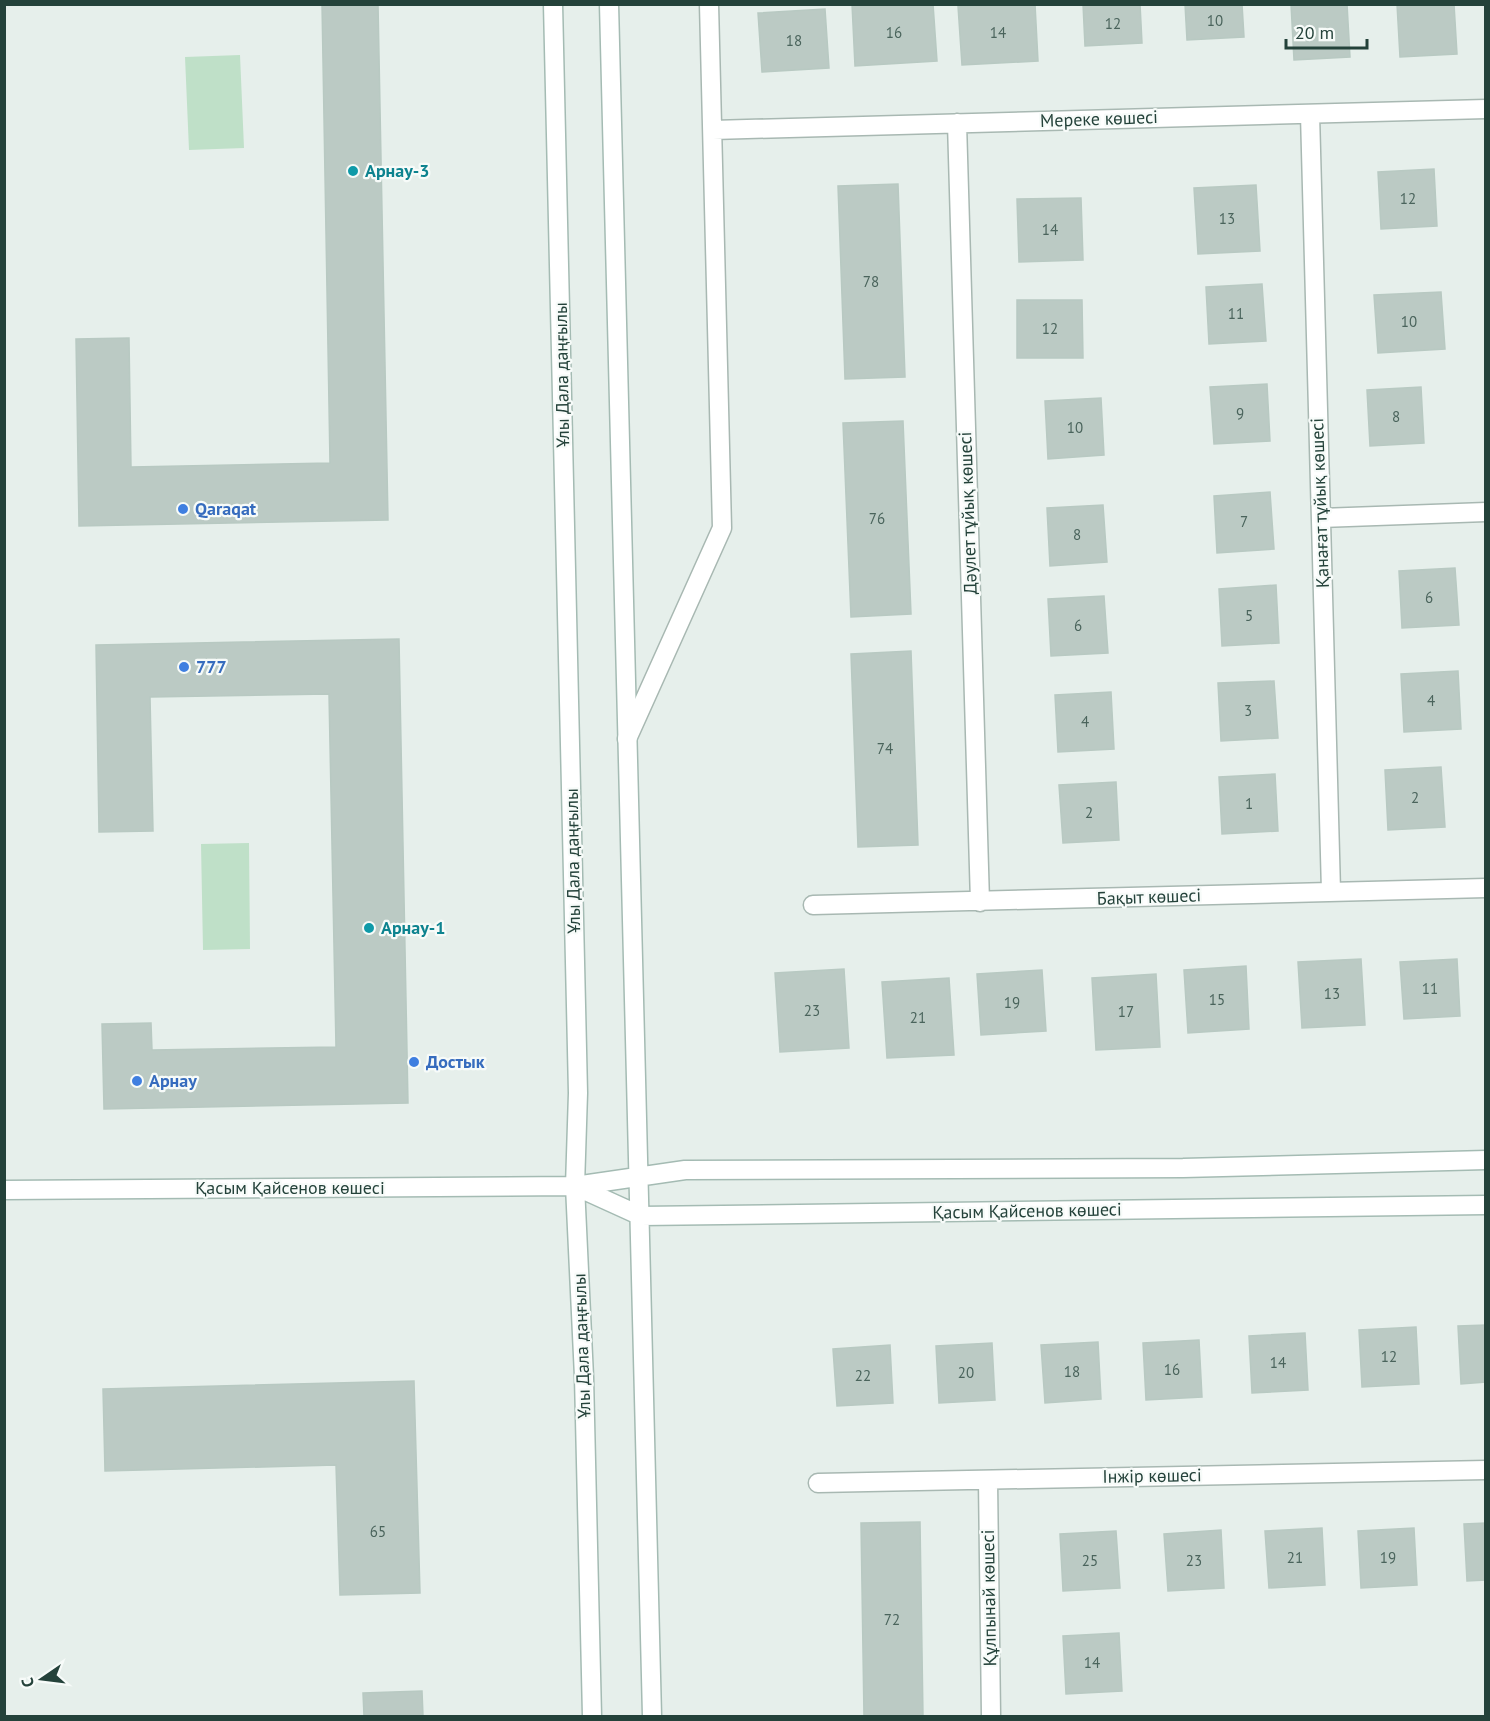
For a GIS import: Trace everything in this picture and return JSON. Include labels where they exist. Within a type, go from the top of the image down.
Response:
[{"type":"street","name":"Ұлы Дала даңғылы","points":[[553,4],[578,1093],[575,1186],[584,1377],[592,1716]]},
{"type":"street","points":[[609,4],[652,1716]]},
{"type":"street","points":[[627,739],[722,528],[709,4]]},
{"type":"street","name":"Мереке көшесі","points":[[713,130],[1485,109]]},
{"type":"street","name":"Қанағат тұйық көшесі","points":[[1310,114],[1331,891]]},
{"type":"street","name":"Дәулет тұйық көшесі","points":[[957,123],[980,902]]},
{"type":"street","points":[[1321,518],[1485,512]]},
{"type":"street","name":"Бақыт көшесі","points":[[813,905],[1485,888]]},
{"type":"street","name":"Қасым Қайсенов көшесі","points":[[4,1190],[575,1186],[692,1170],[1182,1168],[1485,1160]]},
{"type":"street","name":"Қасым Қайсенов көшесі","points":[[575,1186],[640,1216],[1485,1205]]},
{"type":"street","name":"Інжір көшесі","points":[[818,1483],[1485,1470]]},
{"type":"street","name":"Құлпынай көшесі","points":[[988,1480],[991,1716]]},
{"type":"green space","points":[[240,55],[244,148],[189,150],[185,57]]},
{"type":"green space","points":[[249,843],[250,949],[203,950],[201,844]]},
{"type":"building","name":"Арнау-3","points":[[322,4],[378,4],[388,520],[79,526],[76,339],[129,338],[131,467],[330,463]]},
{"type":"building","points":[[852,4],[933,4],[937,61],[855,66]]},
{"type":"building","points":[[1035,4],[1038,61],[962,65],[958,6]]},
{"type":"building","points":[[1083,4],[1140,4],[1142,43],[1085,46]]},
{"type":"building","points":[[1185,4],[1242,4],[1244,37],[1187,40]]},
{"type":"building","points":[[1291,4],[1347,4],[1350,57],[1294,60]]},
{"type":"building","points":[[1397,4],[1454,4],[1457,54],[1400,57]]},
{"type":"building","points":[[825,9],[829,68],[762,72],[758,13]]},
{"type":"building","points":[[1434,169],[1437,226],[1381,229],[1378,172]]},
{"type":"building","points":[[898,184],[905,377],[845,379],[838,186]]},
{"type":"building","points":[[1256,185],[1260,251],[1198,254],[1194,188]]},
{"type":"building","points":[[1081,198],[1083,260],[1019,262],[1017,199]]},
{"type":"building","points":[[1262,284],[1266,341],[1209,344],[1206,287]]},
{"type":"building","points":[[1441,292],[1445,349],[1378,353],[1374,295]]},
{"type":"building","points":[[1017,300],[1082,300],[1083,358],[1017,358]]},
{"type":"building","points":[[1267,384],[1270,441],[1214,444],[1210,387]]},
{"type":"building","points":[[1421,387],[1424,443],[1370,446],[1367,390]]},
{"type":"building","points":[[1101,398],[1104,455],[1048,459],[1045,401]]},
{"type":"building","points":[[903,421],[911,614],[851,617],[843,423]]},
{"type":"building","points":[[1270,492],[1274,549],[1217,553],[1214,496]]},
{"type":"building","points":[[1103,505],[1107,562],[1050,566],[1047,508]]},
{"type":"building","points":[[1455,568],[1459,625],[1402,628],[1399,571]]},
{"type":"building","points":[[1276,585],[1279,643],[1222,646],[1219,589]]},
{"type":"building","points":[[1104,596],[1108,653],[1051,656],[1048,599]]},
{"type":"building","name":"Арнау-1","points":[[399,639],[408,1103],[104,1109],[102,1024],[151,1023],[152,1050],[336,1047],[329,694],[150,697],[153,831],[99,832],[96,645]]},
{"type":"building","points":[[911,651],[918,845],[858,847],[851,654]]},
{"type":"building","points":[[1458,671],[1461,729],[1404,732],[1401,674]]},
{"type":"building","points":[[1274,681],[1278,738],[1221,741],[1218,683]]},
{"type":"building","points":[[1111,692],[1114,749],[1058,752],[1055,695]]},
{"type":"building","points":[[1441,767],[1445,827],[1388,830],[1385,770]]},
{"type":"building","points":[[1275,774],[1278,831],[1222,834],[1219,777]]},
{"type":"building","points":[[1116,782],[1119,840],[1063,843],[1059,785]]},
{"type":"building","points":[[1361,959],[1365,1025],[1302,1028],[1298,962]]},
{"type":"building","points":[[1457,959],[1460,1016],[1404,1019],[1400,962]]},
{"type":"building","points":[[1246,966],[1249,1029],[1188,1033],[1184,970]]},
{"type":"building","points":[[844,969],[849,1048],[780,1052],[775,973]]},
{"type":"building","points":[[1042,970],[1046,1031],[981,1035],[977,974]]},
{"type":"building","points":[[1156,974],[1160,1047],[1096,1050],[1092,978]]},
{"type":"building","points":[[949,978],[954,1055],[887,1058],[882,982]]},
{"type":"building","points":[[1486,1325],[1486,1382],[1461,1384],[1458,1326]]},
{"type":"building","points":[[1416,1327],[1419,1384],[1362,1387],[1359,1330]]},
{"type":"building","points":[[1305,1333],[1308,1390],[1252,1393],[1249,1336]]},
{"type":"building","points":[[1199,1340],[1202,1397],[1146,1400],[1143,1343]]},
{"type":"building","points":[[1098,1342],[1101,1399],[1045,1403],[1041,1345]]},
{"type":"building","points":[[992,1343],[995,1400],[939,1403],[936,1346]]},
{"type":"building","points":[[890,1345],[893,1403],[837,1406],[833,1349]]},
{"type":"building","points":[[414,1381],[420,1593],[340,1595],[336,1465],[105,1471],[103,1389]]},
{"type":"building","points":[[920,1522],[923,1716],[864,1716],[861,1523]]},
{"type":"building","points":[[1486,1523],[1486,1580],[1467,1581],[1464,1524]]},
{"type":"building","points":[[1322,1528],[1325,1585],[1269,1588],[1265,1531]]},
{"type":"building","points":[[1414,1528],[1417,1585],[1361,1588],[1358,1531]]},
{"type":"building","points":[[1221,1530],[1224,1588],[1168,1591],[1164,1534]]},
{"type":"building","points":[[1116,1531],[1120,1588],[1063,1591],[1060,1534]]},
{"type":"building","points":[[1119,1633],[1122,1691],[1066,1694],[1063,1636]]},
{"type":"building","points":[[422,1691],[423,1716],[364,1716],[363,1693]]},
{"type":"place","name":"Арнау-3","points":[[353,171]]},
{"type":"place","name":"Qaraqat","points":[[183,509]]},
{"type":"place","name":"777","points":[[184,667]]},
{"type":"place","name":"Арнау-1","points":[[369,928]]},
{"type":"place","name":"Достык","points":[[414,1062]]},
{"type":"place","name":"Арнау","points":[[137,1081]]}]
